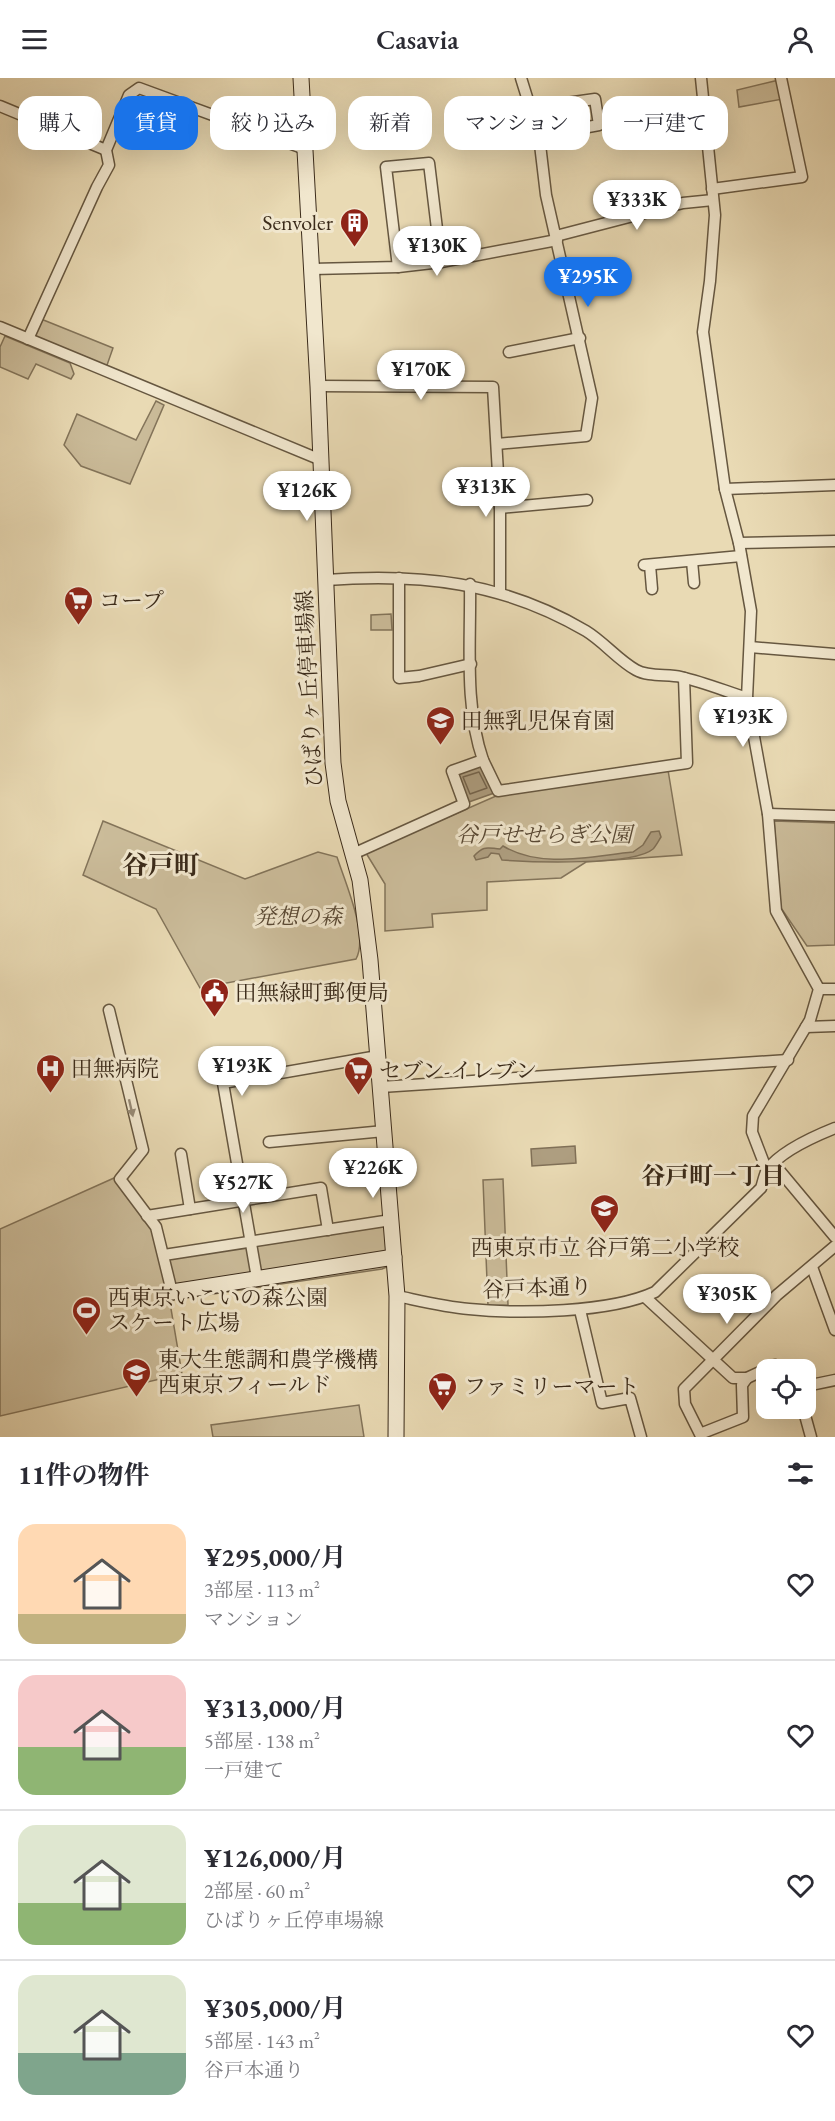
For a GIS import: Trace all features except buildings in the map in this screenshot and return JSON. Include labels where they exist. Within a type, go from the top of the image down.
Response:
[{"type":"main road","name":"ひばりヶ丘停車場線","points":[[301,78],[302,96]]},
{"type":"main road","name":"ひばりヶ丘停車場線","points":[[305,150],[318,386],[334,781],[353,854],[367,926],[397,1296],[396,1437]]},
{"type":"main road","points":[[172,1292],[394,1257]]},
{"type":"street","points":[[520,78],[527,96]]},
{"type":"street","points":[[701,78],[713,195],[711,281],[703,332],[725,489],[739,543],[750,611],[747,698],[768,814],[776,911],[819,989],[806,1027],[753,1116],[752,1132],[770,1168],[835,1237]]},
{"type":"street","points":[[312,269],[398,267],[441,262],[557,238],[713,195],[802,177],[781,78]]},
{"type":"street","points":[[28,339],[109,165],[106,150],[129,95],[139,88],[210,114]]},
{"type":"street","points":[[590,100],[595,99],[599,125],[590,127]]},
{"type":"street","points":[[0,106],[106,150]]},
{"type":"street","points":[[497,444],[586,436],[592,398],[546,195],[540,150]]},
{"type":"street","points":[[398,267],[386,167],[429,163],[441,262]]},
{"type":"street","points":[[0,327],[321,460]]},
{"type":"street","points":[[509,352],[580,338]]},
{"type":"street","points":[[318,386],[493,387],[500,508],[500,592]]},
{"type":"street","points":[[725,489],[835,485]]},
{"type":"street","points":[[500,508],[587,500]]},
{"type":"street","points":[[739,543],[835,541]]},
{"type":"street","points":[[652,589],[647,565],[741,556]]},
{"type":"street","points":[[692,561],[694,583]]},
{"type":"street","points":[[326,580],[399,578],[470,584],[500,592],[536,604],[588,633],[638,672],[684,678],[747,698]]},
{"type":"street","points":[[399,578],[399,678],[419,676],[471,664]]},
{"type":"street","points":[[470,584],[474,726],[483,760],[498,791],[687,763],[684,678]]},
{"type":"street","points":[[750,647],[835,654]]},
{"type":"street","points":[[353,854],[464,804],[452,771],[483,760]]},
{"type":"street","points":[[768,814],[835,816]]},
{"type":"street","points":[[819,989],[835,989]]},
{"type":"street","points":[[109,1010],[143,1150],[120,1179],[156,1227],[172,1292]]},
{"type":"street","points":[[806,1027],[835,1026]]},
{"type":"street","points":[[257,1278],[223,1083],[378,1056]]},
{"type":"street","points":[[381,1087],[788,1060]]},
{"type":"street","points":[[770,1168],[803,1143],[835,1128]]},
{"type":"street","points":[[269,1142],[384,1131]]},
{"type":"street","points":[[181,1154],[190,1209]]},
{"type":"street","name":"谷戸本通り","points":[[397,1296],[469,1309],[580,1310],[645,1297],[655,1292],[761,1188],[770,1168]]},
{"type":"street","points":[[147,1216],[321,1188],[328,1230]]},
{"type":"street","points":[[164,1255],[391,1220]]},
{"type":"street","points":[[747,1378],[742,1385],[743,1417],[700,1434],[685,1404],[684,1389],[777,1295],[835,1246]]},
{"type":"street","points":[[812,1267],[832,1312],[835,1330]]},
{"type":"street","points":[[645,1297],[733,1378],[747,1378],[756,1374]]},
{"type":"street","points":[[580,1310],[602,1403],[630,1398],[641,1437]]},
{"type":"street","points":[[816,1384],[835,1380]]},
{"type":"street","points":[[806,1419],[811,1437]]},
{"type":"green space","points":[[779,80],[783,99],[739,107],[737,90]]},
{"type":"green space","points":[[41,319],[113,348],[106,368],[33,337]]},
{"type":"green space","points":[[5,336],[70,363],[74,374],[71,379],[36,364],[28,379],[0,367],[0,347]]},
{"type":"green space","points":[[156,401],[164,405],[130,484],[81,466],[64,445],[77,414],[136,440]]},
{"type":"green space","points":[[391,614],[392,630],[371,630],[371,615]]},
{"type":"green space","name":"谷戸せせらぎ公園","points":[[668,770],[682,855],[586,862],[561,878],[487,882],[487,910],[432,914],[433,927],[385,931],[385,884],[366,853],[496,796]]},
{"type":"green space","name":"発想の森","points":[[103,821],[245,879],[318,852],[337,857],[358,923],[360,937],[356,959],[200,988],[156,909],[83,875]]},
{"type":"green space","points":[[774,821],[835,823],[835,945],[807,946],[781,908]]},
{"type":"green space","points":[[114,1178],[153,1229],[169,1297],[182,1374],[0,1416],[0,1229]]},
{"type":"green space","points":[[503,1179],[508,1305],[488,1306],[483,1180]]},
{"type":"green space","points":[[391,1220],[394,1264],[382,1269],[173,1300],[164,1255]]},
{"type":"green space","points":[[359,1405],[364,1437],[213,1437],[211,1425]]},
{"type":"water","points":[[481,763],[497,792],[466,803],[454,773]]},
{"type":"water","points":[[659,831],[661,837],[653,849],[625,858],[557,862],[502,860],[499,854],[491,853],[488,857],[476,860],[474,856],[483,849],[500,849],[503,846],[518,853],[550,859],[633,852],[643,845],[651,832]]},
{"type":"water","points":[[575,1146],[576,1163],[532,1166],[531,1149]]},
{"type":"place","name":"Senvoler","points":[[354,248]]},
{"type":"place","name":"コープ","points":[[78,626]]},
{"type":"place","name":"田無乳児保育園","points":[[440,746]]},
{"type":"place","name":"田無緑町郵便局","points":[[214,1018]]},
{"type":"place","name":"田無病院","points":[[50,1094]]},
{"type":"place","name":"セブン-イレブン","points":[[358,1096]]},
{"type":"place","name":"西東京市立 谷戸第二小学校","points":[[605,1234]]},
{"type":"place","name":"西東京いこいの森公園 スケート広場","points":[[87,1336]]},
{"type":"place","name":"東大生態調和農学機構 西東京フィールド","points":[[137,1398]]},
{"type":"place","name":"ファミリーマート","points":[[443,1412]]},
{"type":"district","name":"谷戸町","points":[[161,865]]},
{"type":"district","name":"谷戸町一丁目","points":[[713,1175]]}]
